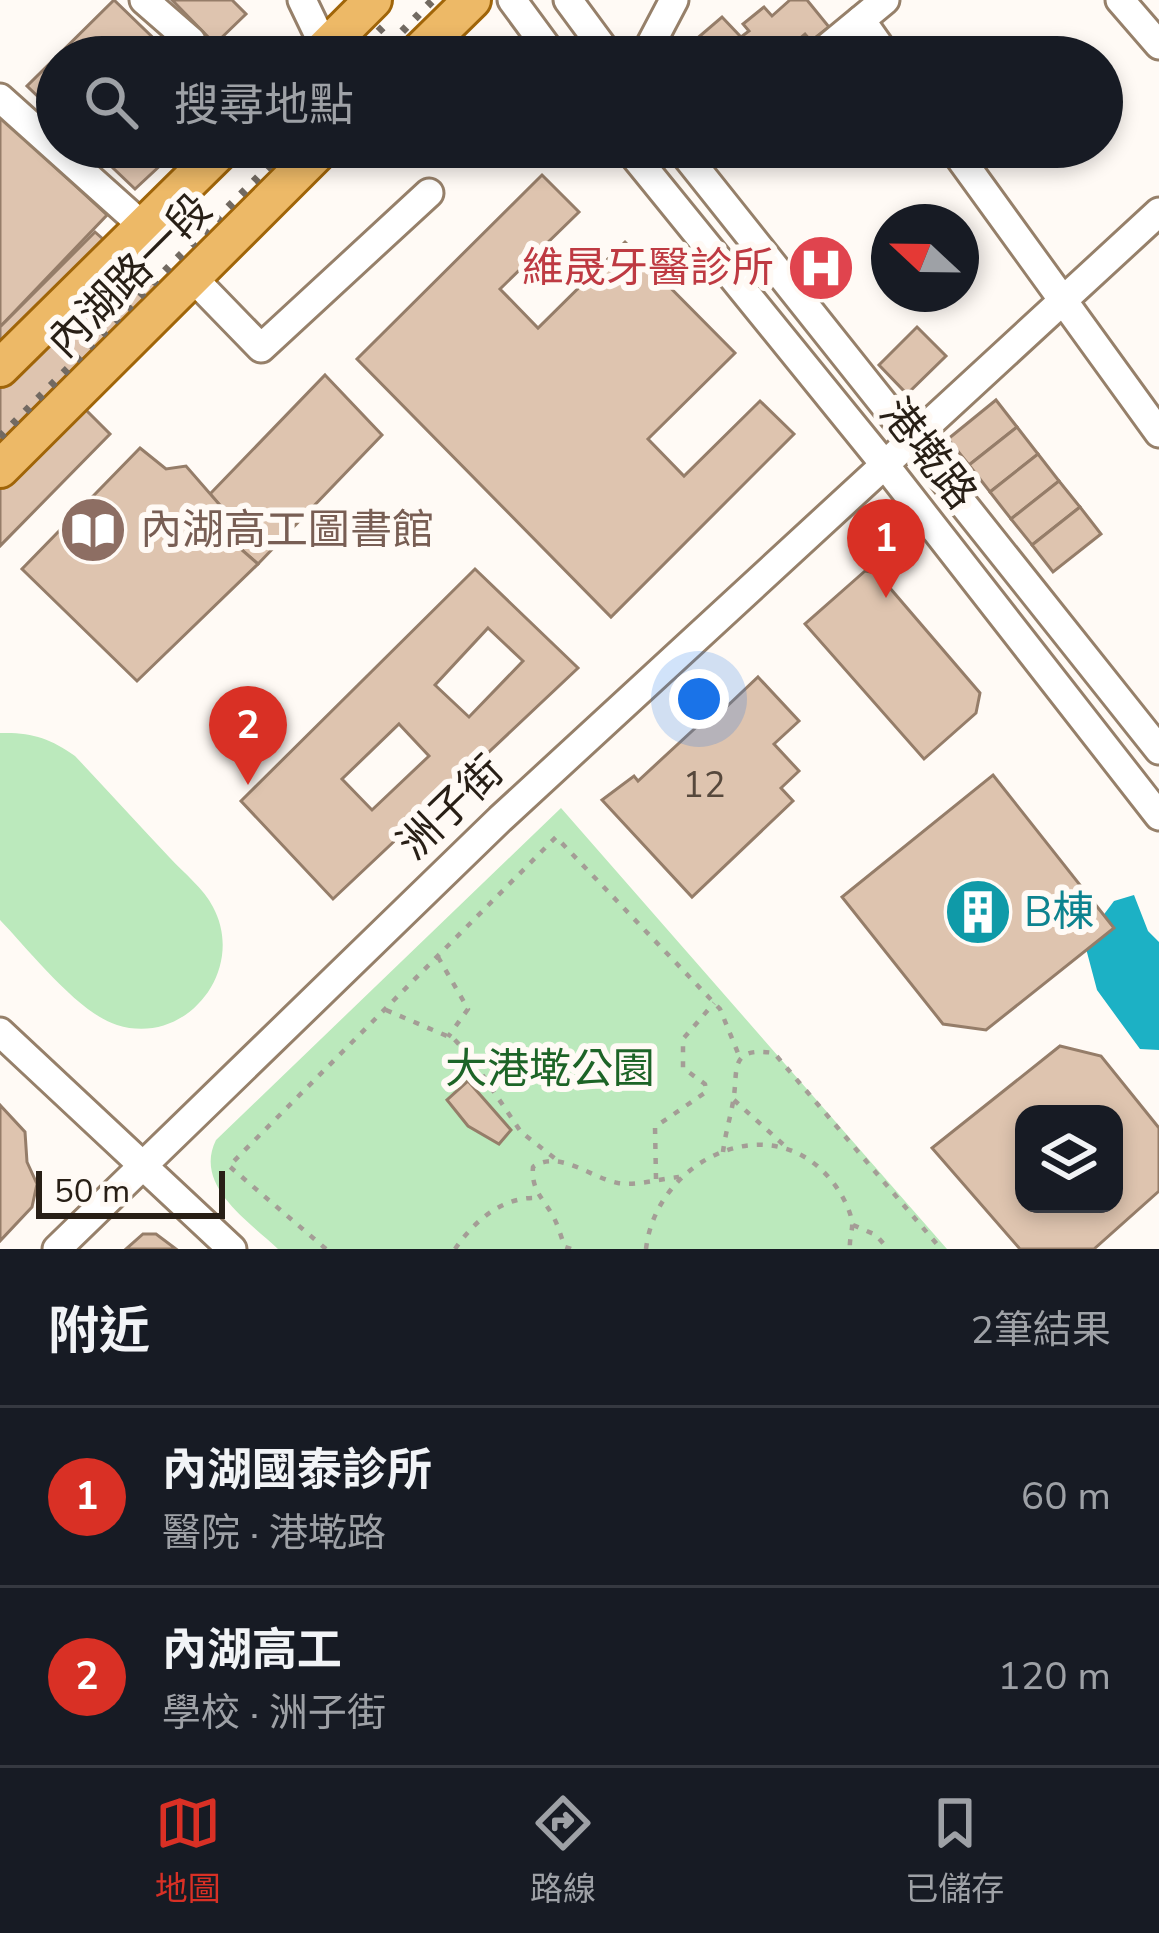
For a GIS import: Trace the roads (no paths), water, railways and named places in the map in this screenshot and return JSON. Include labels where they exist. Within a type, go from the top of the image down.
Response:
[{"type":"main road","points":[[338,36],[373,0]]},
{"type":"main road","points":[[435,36],[472,0]]},
{"type":"main road","name":"內湖路一段","points":[[0,368],[203,168]]},
{"type":"main road","name":"內湖路一段","points":[[0,469],[302,168]]},
{"type":"street","points":[[144,0],[184,36]]},
{"type":"street","points":[[302,0],[315,36]]},
{"type":"street","points":[[512,0],[539,36]]},
{"type":"street","points":[[568,0],[595,36]]},
{"type":"street","points":[[655,36],[674,0]]},
{"type":"street","points":[[842,36],[885,0]]},
{"type":"street","points":[[1120,0],[1159,45]]},
{"type":"street","points":[[861,20],[872,36]]},
{"type":"street","points":[[0,98],[36,130]]},
{"type":"street","points":[[78,168],[144,227]]},
{"type":"street","name":"港墘路","points":[[644,168],[885,465],[1159,816]]},
{"type":"street","name":"港墘路","points":[[704,168],[1159,750]]},
{"type":"street","points":[[967,168],[1159,433]]},
{"type":"street","points":[[192,278],[261,348],[429,193]]},
{"type":"street","name":"洲子街","points":[[57,1249],[500,819],[1159,212]]},
{"type":"street","points":[[0,1032],[232,1249]]},
{"type":"water","points":[[1134,895],[1148,931],[1159,942],[1159,1050],[1140,1049],[1097,990],[1084,941],[1114,901]]},
{"type":"railway","points":[[398,36],[433,0]]},
{"type":"railway","points":[[374,36],[384,26]]},
{"type":"railway","points":[[0,437],[267,168]]},
{"type":"place","name":"維晟牙醫診所","points":[[821,268]]},
{"type":"place","name":"內湖高工圖書館","points":[[93,530]]},
{"type":"place","name":"內湖國泰診所","points":[[886,598]]},
{"type":"place","name":"內湖高工","points":[[248,785]]},
{"type":"place","name":"B棟","points":[[978,912]]},
{"type":"park label","name":"大港墘公園","points":[[550,1069]]}]
